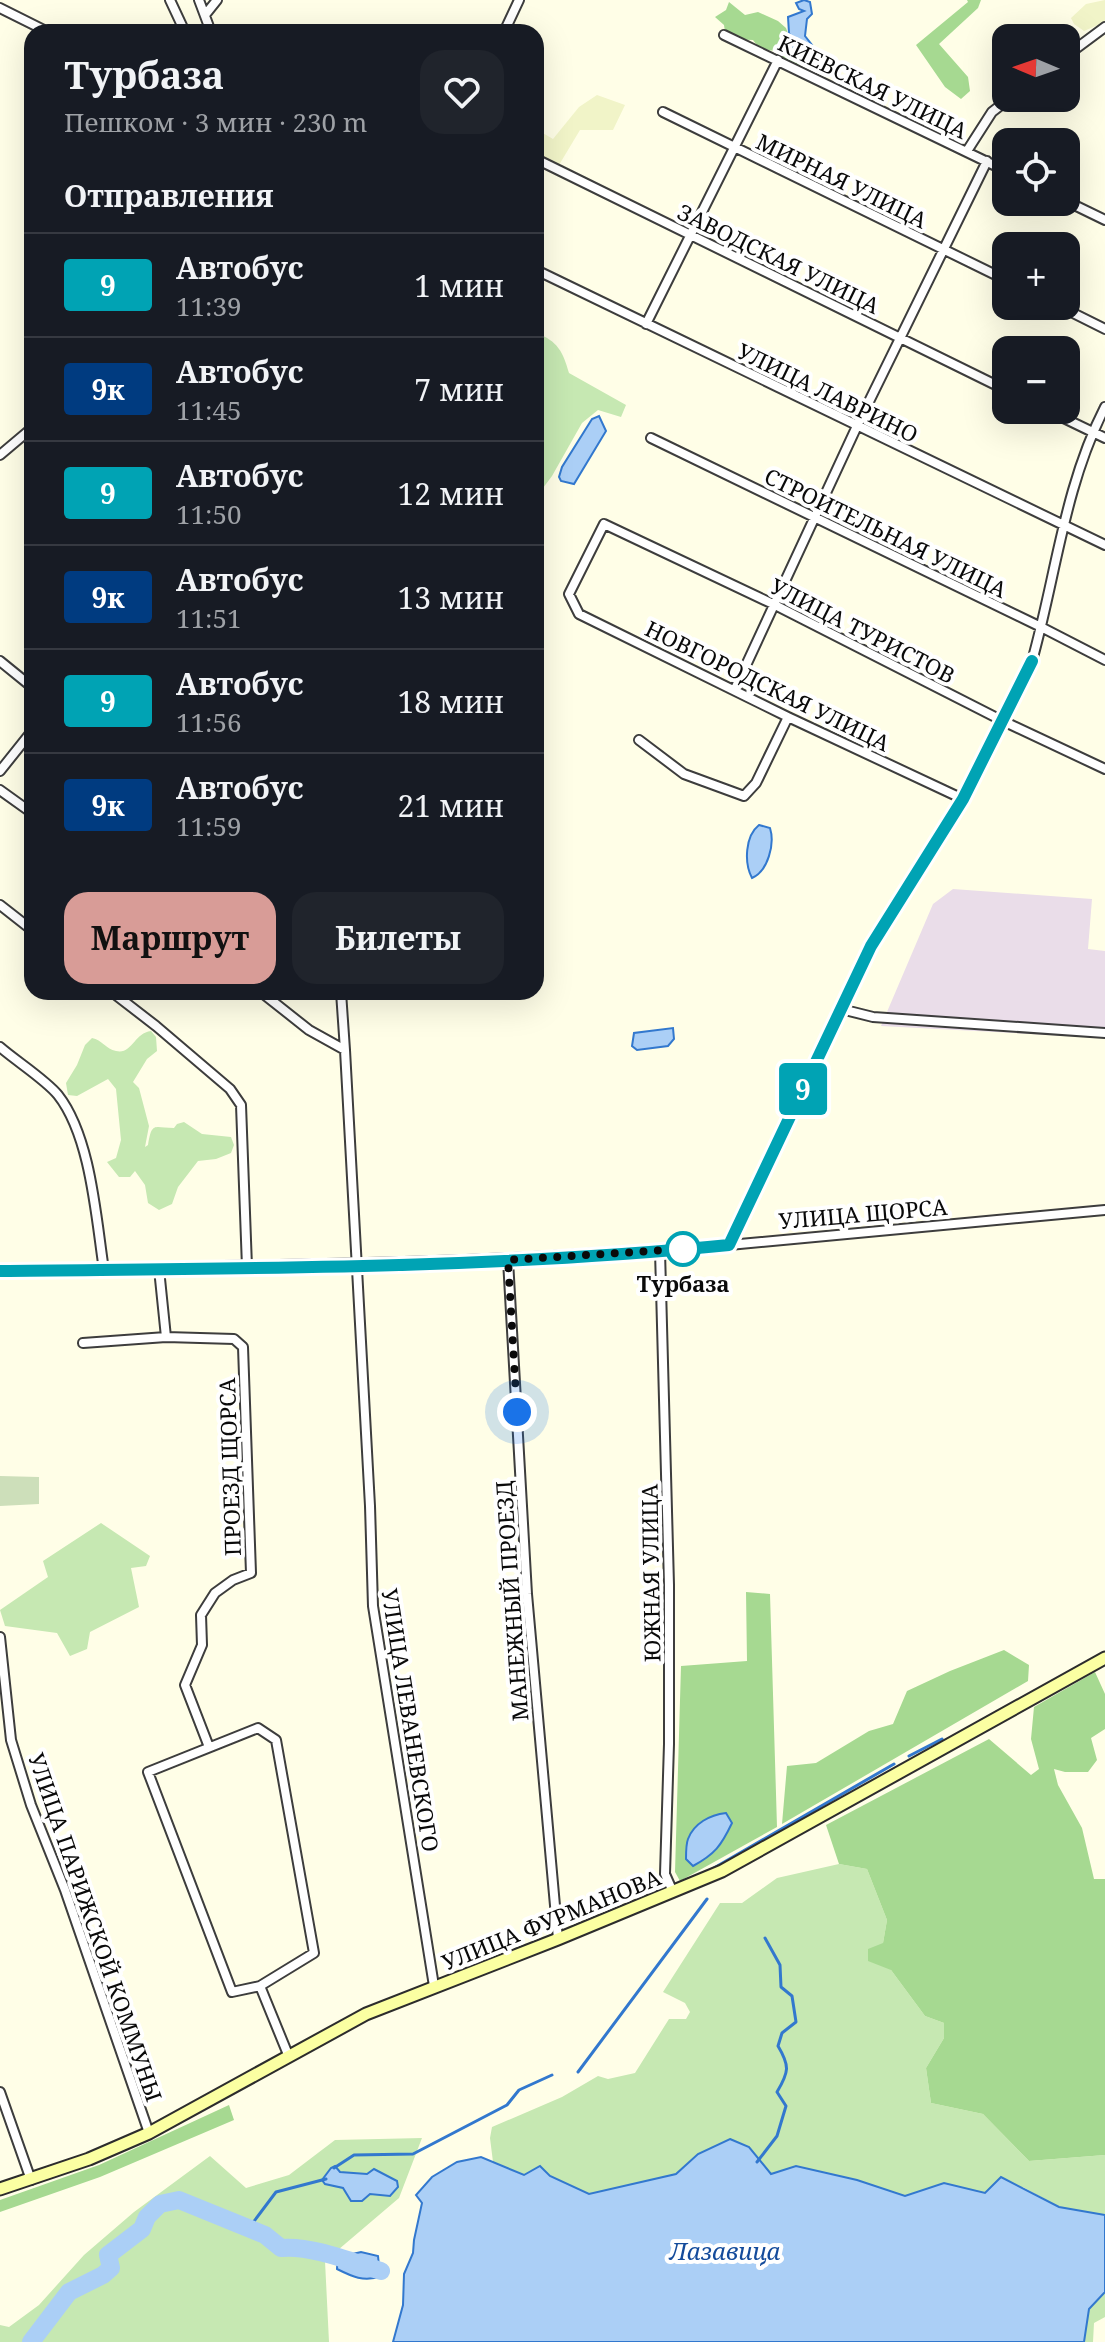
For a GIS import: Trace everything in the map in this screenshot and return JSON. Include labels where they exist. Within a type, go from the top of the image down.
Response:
[{"type":"street","points":[[170,0],[181,24]]},
{"type":"street","points":[[199,0],[208,24]]},
{"type":"street","points":[[205,15],[217,0]]},
{"type":"street","points":[[508,24],[519,0]]},
{"type":"street","points":[[0,8],[32,24]]},
{"type":"street","points":[[1080,46],[1105,27]]},
{"type":"street","name":"КИЕВСКАЯ УЛИЦА","points":[[724,35],[992,164]]},
{"type":"street","points":[[646,324],[778,60]]},
{"type":"street","name":"МИРНАЯ УЛИЦА","points":[[663,112],[992,273]]},
{"type":"street","points":[[967,151],[992,112]]},
{"type":"street","points":[[735,689],[857,426],[987,161]]},
{"type":"street","name":"ЗАВОДСКАЯ УЛИЦА","points":[[544,163],[992,383]]},
{"type":"street","points":[[1080,208],[1105,220]]},
{"type":"street","name":"УЛИЦА ЛАВРИНО","points":[[544,274],[1105,545]]},
{"type":"street","points":[[1080,316],[1105,329]]},
{"type":"street","points":[[729,1245],[871,946],[963,799],[1032,661],[1062,524],[1092,432],[1105,407]]},
{"type":"street","points":[[1076,424],[1105,438]]},
{"type":"street","points":[[0,455],[24,435]]},
{"type":"street","name":"СТРОИТЕЛЬНАЯ УЛИЦА","points":[[651,438],[1105,660]]},
{"type":"street","name":"УЛИЦА ТУРИСТОВ","points":[[604,524],[1105,769]]},
{"type":"street","name":"НОВГОРОДСКАЯ УЛИЦА","points":[[604,524],[569,594],[579,614],[963,799]]},
{"type":"street","points":[[0,661],[24,680]]},
{"type":"street","points":[[639,740],[684,774],[744,796],[756,783],[788,717]]},
{"type":"street","points":[[0,771],[24,741]]},
{"type":"street","points":[[0,790],[24,807]]},
{"type":"street","points":[[0,905],[24,924]]},
{"type":"street","points":[[122,1000],[230,1089],[241,1105],[247,1267]]},
{"type":"street","points":[[271,1000],[309,1030],[345,1050]]},
{"type":"street","name":"УЛИЦА ЛЕВАНЕВСКОГО","points":[[342,1000],[373,1606],[434,1986]]},
{"type":"street","points":[[841,1009],[873,1017],[1105,1033]]},
{"type":"street","points":[[0,1047],[57,1093],[71,1116],[92,1189],[104,1270]]},
{"type":"street","name":"УЛИЦА ЩОРСА","points":[[0,1271],[356,1266],[508,1260],[660,1251],[1105,1210]]},
{"type":"street","name":"ЮЖНАЯ УЛИЦА","points":[[660,1251],[669,1585],[665,1874],[673,1892]]},
{"type":"street","name":"МАНЕЖНЫЙ ПРОЕЗД","points":[[508,1260],[527,1594],[558,1939]]},
{"type":"street","points":[[159,1269],[166,1337]]},
{"type":"street","name":"ПРОЕЗД ЩОРСА","points":[[83,1343],[166,1337],[234,1339],[243,1347],[251,1573],[233,1580],[215,1593],[201,1615],[202,1645],[185,1685],[209,1747]]},
{"type":"street","name":"УЛИЦА ПАРИЖСКОЙ КОММУНЫ","points":[[0,1637],[11,1740],[31,1805],[65,1890],[149,2133]]},
{"type":"street","name":"УЛИЦА ФУРМАНОВА","points":[[0,2189],[89,2159],[149,2133],[366,2014],[722,1871],[1105,1658]]},
{"type":"street","points":[[258,1728],[276,1740],[314,1953],[260,1986],[232,1992],[148,1772],[209,1747],[258,1728]]},
{"type":"street","points":[[260,1986],[289,2057]]},
{"type":"street","points":[[0,2092],[31,2180]]},
{"type":"shaded area","points":[[953,889],[1092,899],[1088,949],[1105,951],[1105,1038],[881,1026],[933,904]]},
{"type":"green space","points":[[967,0],[981,0],[978,8],[939,44],[968,77],[970,91],[961,99],[945,87],[916,45]]},
{"type":"green space","points":[[1105,0],[1105,22],[1084,31],[1071,18],[1086,4]]},
{"type":"green space","points":[[729,2],[745,15],[758,12],[778,21],[786,28],[789,48],[814,46],[810,57],[799,66],[783,59],[782,51],[765,49],[753,40],[726,39],[724,25],[715,17],[726,10]]},
{"type":"green space","points":[[597,95],[625,105],[613,130],[580,130],[559,165],[544,158],[544,134],[553,139],[579,107]]},
{"type":"green space","points":[[544,337],[558,348],[569,373],[626,405],[621,417],[598,410],[582,423],[544,487]]},
{"type":"green space","points":[[151,1031],[156,1037],[157,1051],[147,1059],[133,1082],[139,1088],[149,1126],[145,1147],[153,1129],[174,1128],[184,1122],[202,1134],[231,1137],[234,1145],[231,1153],[198,1161],[178,1187],[172,1204],[159,1210],[148,1203],[145,1185],[135,1171],[130,1177],[119,1177],[107,1162],[116,1158],[121,1140],[116,1089],[108,1079],[77,1096],[68,1095],[66,1083],[85,1045],[92,1038],[121,1051]]},
{"type":"green space","points":[[0,1476],[39,1477],[39,1504],[0,1506]]},
{"type":"green space","points":[[101,1523],[150,1556],[146,1566],[131,1568],[139,1607],[90,1632],[87,1649],[70,1656],[57,1633],[5,1626],[0,1610],[48,1577],[43,1561]]},
{"type":"green space","points":[[746,1592],[770,1594],[777,1827],[680,1881],[675,1872],[681,1666],[747,1661]]},
{"type":"green space","points":[[1004,1650],[1029,1665],[1028,1681],[782,1824],[787,1766],[816,1763],[869,1731],[893,1724],[907,1691]]},
{"type":"green space","points":[[1095,1672],[1105,1694],[1105,1729],[1091,1738],[1097,1760],[1088,1772],[1054,1769],[1058,1785],[1082,1828],[1094,1879],[1105,1879],[1105,2155],[1029,2161],[983,2114],[931,2103],[926,2068],[944,2038],[944,2023],[925,2016],[891,1970],[868,1961],[868,1949],[883,1943],[887,1920],[867,1869],[839,1864],[826,1825],[989,1739],[1031,1775],[1039,1769],[1031,1739],[1034,1707]]},
{"type":"green space","points":[[839,1864],[867,1869],[887,1920],[883,1943],[891,1970],[925,2016],[944,2023],[944,2038],[926,2068],[931,2103],[983,2114],[1029,2161],[1105,2155],[1105,2215],[1059,2207],[1023,2187],[985,2194],[944,2183],[905,2196],[857,2180],[796,2166],[771,2174],[749,2147],[698,2154],[676,2174],[589,2194],[550,2176],[540,2166],[525,2175],[493,2162],[492,2127],[562,2097],[598,2076],[608,2079],[635,2073],[669,2019],[686,2019],[690,2012],[685,2003],[663,1992],[720,1903],[742,1903],[777,1878]]},
{"type":"green space","points":[[229,2105],[234,2120],[100,2177],[0,2212],[0,2200],[99,2165]]},
{"type":"green space","points":[[422,2138],[399,2198],[325,2261],[329,2342],[0,2342],[0,2325],[9,2327],[39,2305],[84,2255],[134,2212],[210,2156],[246,2188],[289,2175],[335,2140]]},
{"type":"green space","points":[[1105,2292],[1105,2317],[1094,2323],[1093,2342],[1084,2342],[1089,2308]]},
{"type":"water","points":[[804,0],[810,2],[812,14],[807,19],[805,36],[812,45],[790,47],[788,17],[804,11],[796,3]]},
{"type":"water","points":[[599,416],[606,431],[574,484],[561,481],[562,467],[592,419]]},
{"type":"water","points":[[759,825],[770,828],[771,849],[766,863],[752,878],[747,850],[751,836]]},
{"type":"water","points":[[673,1028],[674,1039],[668,1046],[637,1050],[632,1046],[634,1033]]},
{"type":"water","points":[[726,1813],[732,1823],[724,1838],[717,1849],[693,1866],[686,1859],[687,1843],[694,1828],[703,1821]]},
{"type":"water","name":"Лазавица","points":[[730,2139],[749,2147],[771,2174],[796,2166],[857,2180],[905,2196],[944,2183],[985,2193],[1001,2177],[1059,2207],[1105,2215],[1105,2292],[1089,2309],[1084,2342],[393,2342],[403,2305],[404,2274],[413,2253],[422,2203],[416,2195],[432,2177],[457,2162],[481,2157],[524,2175],[540,2166],[550,2176],[589,2194],[676,2174],[698,2154]]},
{"type":"water","points":[[335,2166],[340,2172],[367,2174],[374,2169],[397,2181],[398,2187],[390,2196],[370,2194],[362,2201],[351,2201],[343,2188],[325,2184],[322,2180]]},
{"type":"water","points":[[338,2252],[378,2256],[380,2276],[363,2279],[337,2269]]},
{"type":"waterway","points":[[909,1756],[942,1739]]},
{"type":"waterway","points":[[707,1872],[894,1764]]},
{"type":"waterway","points":[[578,2072],[707,1899]]},
{"type":"waterway","points":[[757,2162],[777,2136],[786,2106],[777,2092],[786,2069],[778,2046],[782,2033],[796,2022],[792,1996],[781,1987],[780,1965],[765,1938]]},
{"type":"waterway","points":[[334,2168],[354,2155],[413,2154],[507,2105],[519,2090],[552,2075]]},
{"type":"waterway","points":[[249,2228],[276,2192],[326,2179]]},
{"type":"waterway","name":"Лазавица","points":[[31,2342],[69,2292],[111,2268],[108,2255],[142,2229],[147,2217],[160,2204],[179,2200],[265,2235],[281,2248],[318,2252],[381,2271]]},
{"type":"bus line","name":"9","points":[[0,1271],[356,1266],[600,1255],[729,1245],[871,946],[963,799],[1032,661]]},
{"type":"place","name":"Турбаза","points":[[683,1249]]},
{"type":"route","points":[[517,1412],[508,1260],[683,1249]]}]
